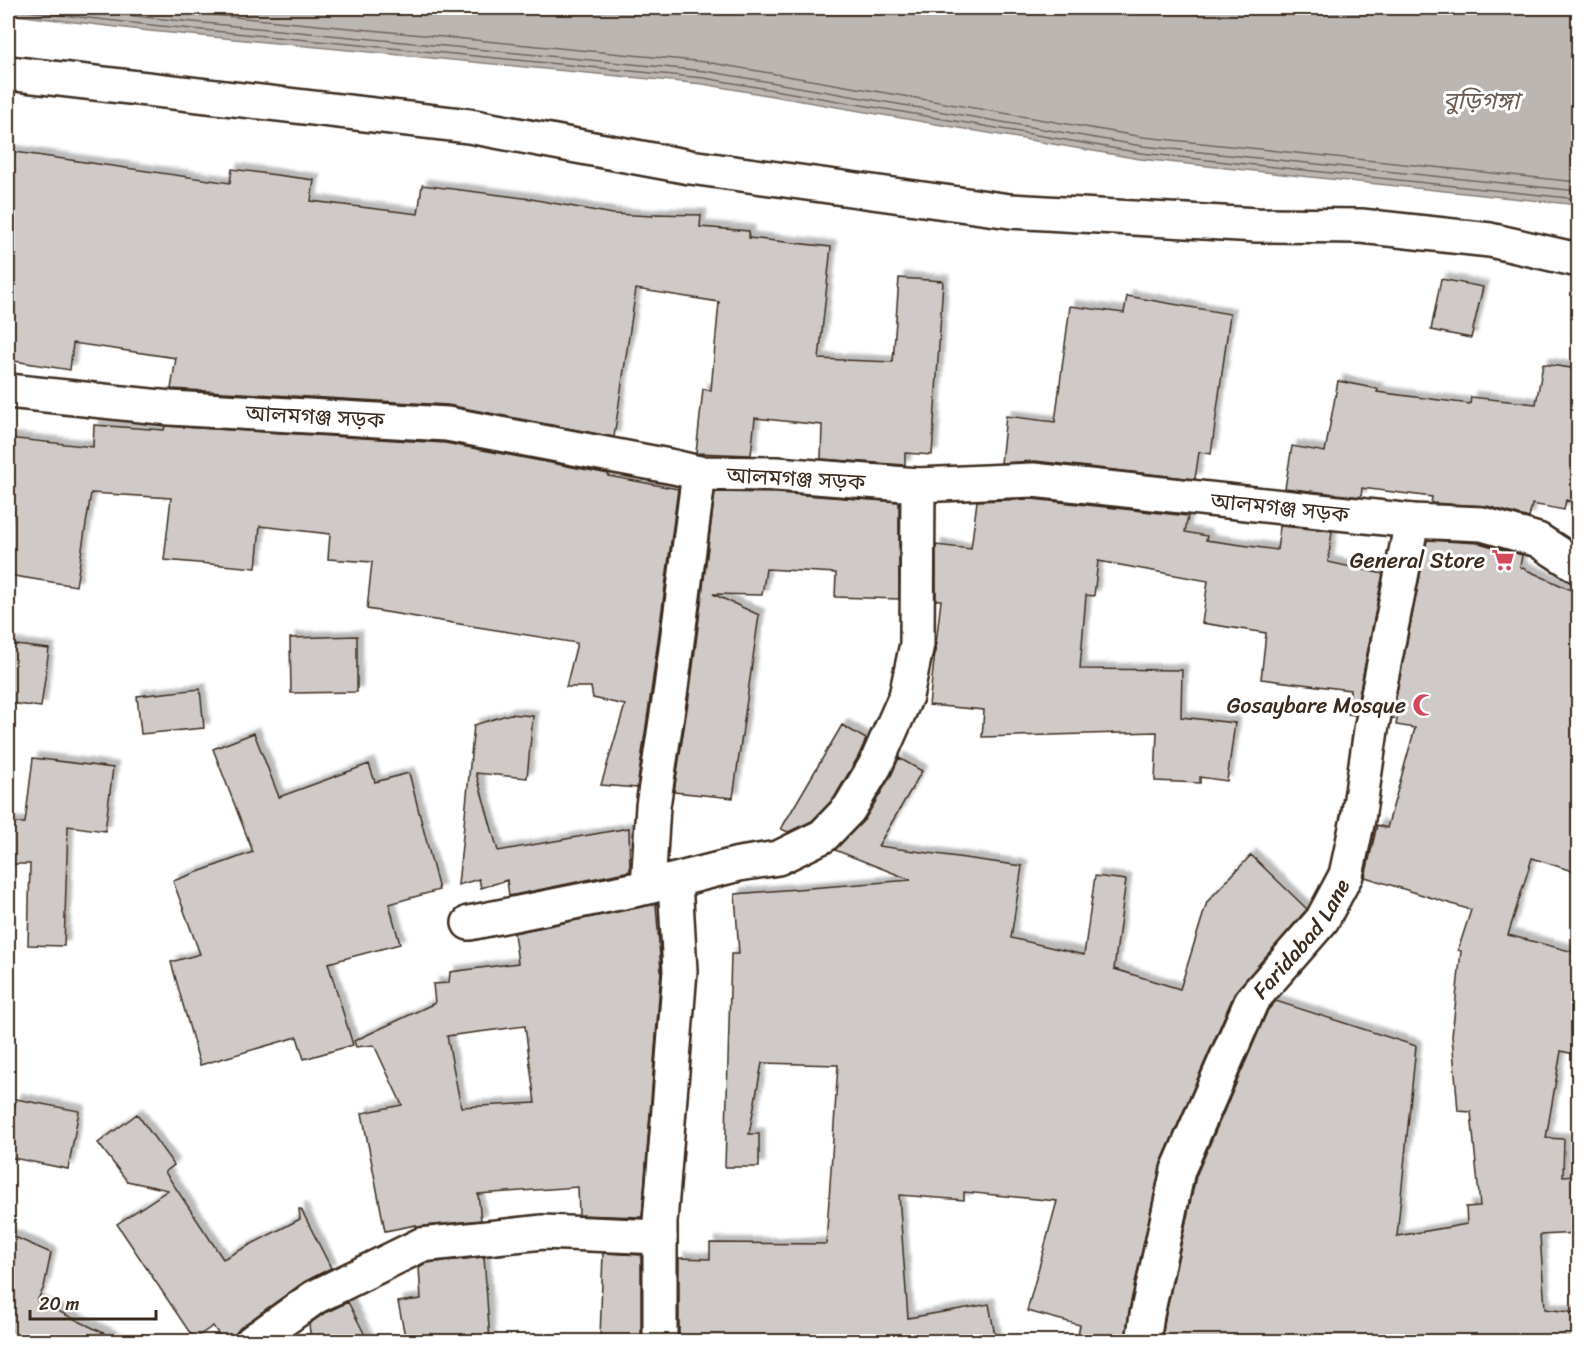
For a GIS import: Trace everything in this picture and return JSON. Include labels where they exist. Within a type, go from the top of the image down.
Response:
[{"type":"street","points":[[8,73],[469,126],[690,167],[1010,211],[1257,225],[1361,226],[1490,240],[1578,260]]},
{"type":"street","name":"আলমগঞ্জ সড়ক","points":[[8,391],[170,408],[447,424],[699,473],[777,474],[918,485],[1033,480],[1412,520],[1482,524],[1538,540],[1578,566]]},
{"type":"street","points":[[660,1341],[660,1237],[680,971],[661,884],[653,806],[699,473]]},
{"type":"street","points":[[470,923],[661,884],[739,864],[778,858],[823,836],[849,809],[875,766],[906,696],[917,644],[918,485]]},
{"type":"street","name":"Faridabad Lane","points":[[1143,1341],[1178,1170],[1252,1000],[1322,920],[1346,875],[1358,819],[1371,730],[1412,520]]},
{"type":"street","points":[[252,1341],[315,1297],[421,1245],[543,1232],[660,1237]]},
{"type":"water","name":"বুড়িগঙ্গা","points":[[8,8],[1578,8],[1578,205],[1140,159],[703,84],[150,31],[8,14]]},
{"type":"building","points":[[8,151],[230,183],[232,169],[314,180],[311,201],[418,214],[422,185],[531,199],[613,214],[701,215],[700,227],[749,231],[749,238],[831,247],[819,359],[893,362],[899,278],[943,281],[932,455],[905,453],[905,465],[821,459],[822,425],[755,418],[751,455],[696,453],[703,389],[711,390],[719,302],[636,289],[614,437],[448,405],[171,389],[176,358],[73,343],[70,370],[8,360]]},
{"type":"building","points":[[1441,279],[1483,287],[1471,338],[1431,330]]},
{"type":"building","points":[[1127,296],[1230,314],[1211,454],[1199,452],[1195,479],[1035,461],[1001,463],[1006,416],[1055,422],[1070,306],[1124,313]]},
{"type":"building","points":[[1543,364],[1578,369],[1578,504],[1566,500],[1564,510],[1532,504],[1529,518],[1487,506],[1431,503],[1432,497],[1362,488],[1361,497],[1285,488],[1292,446],[1325,452],[1338,381],[1378,389],[1377,392],[1470,404],[1471,397],[1536,404]]},
{"type":"building","points":[[94,425],[164,430],[165,426],[445,443],[678,489],[637,788],[601,785],[625,705],[593,698],[591,687],[566,687],[577,643],[367,609],[372,562],[328,559],[330,534],[260,526],[256,568],[164,560],[171,498],[91,493],[76,586],[8,575],[8,547],[13,510],[8,509],[8,438],[93,447]]},
{"type":"building","points":[[715,492],[776,493],[899,502],[899,599],[835,597],[836,573],[766,569],[762,595],[713,594],[759,615],[733,798],[674,792],[690,690]]},
{"type":"building","points":[[1032,499],[1188,516],[1185,532],[1207,536],[1206,540],[1277,550],[1280,526],[1332,531],[1328,562],[1383,574],[1355,715],[1348,714],[1350,690],[1261,679],[1266,633],[1202,623],[1208,581],[1098,561],[1094,596],[1086,595],[1080,669],[1182,670],[1181,717],[1235,723],[1227,781],[1200,777],[1200,783],[1155,781],[1157,732],[982,737],[984,710],[929,705],[941,600],[936,600],[936,545],[971,549],[977,501]]},
{"type":"building","points":[[1427,540],[1479,543],[1522,555],[1520,567],[1578,593],[1578,873],[1532,858],[1508,935],[1578,953],[1578,1055],[1561,1051],[1546,1138],[1564,1139],[1563,1176],[1578,1175],[1578,1233],[1540,1235],[1545,1309],[1578,1313],[1578,1341],[1162,1341],[1196,1176],[1268,1010],[1276,1001],[1416,1046],[1397,1236],[1467,1224],[1466,1207],[1480,1206],[1471,1112],[1458,1111],[1452,1036],[1461,951],[1458,950],[1471,910],[1365,877],[1377,825],[1387,828],[1415,728],[1396,725],[1397,719],[1392,718]]},
{"type":"building","points":[[357,636],[357,692],[291,693],[290,638]]},
{"type":"building","points":[[8,644],[49,649],[41,707],[8,703]]},
{"type":"building","points":[[200,689],[204,728],[141,734],[137,696]]},
{"type":"building","points":[[510,714],[533,716],[527,778],[476,773],[498,851],[629,828],[630,871],[509,896],[507,880],[481,888],[479,879],[458,885],[474,725]]},
{"type":"building","points":[[842,725],[866,739],[834,798],[812,821],[788,832],[781,829]]},
{"type":"building","points":[[254,733],[279,797],[369,764],[375,782],[409,773],[439,890],[389,904],[400,944],[328,963],[353,1045],[304,1059],[297,1037],[200,1065],[171,962],[200,954],[173,881],[253,852],[213,749]]},
{"type":"building","points":[[33,758],[113,768],[105,831],[68,826],[64,946],[28,945],[30,864],[8,864],[8,823],[25,823]]},
{"type":"building","points":[[899,758],[922,771],[878,846],[1022,866],[1011,938],[1084,955],[1095,876],[1126,880],[1114,969],[1180,989],[1207,902],[1251,855],[1307,909],[1235,992],[1161,1163],[1129,1311],[1125,1341],[1077,1341],[1080,1325],[1027,1311],[1057,1201],[964,1192],[964,1200],[899,1195],[908,1318],[989,1304],[996,1341],[679,1341],[679,1258],[710,1259],[710,1243],[826,1244],[838,1065],[762,1063],[749,1134],[759,1134],[759,1167],[725,1167],[731,954],[739,954],[735,894],[911,880],[835,850],[865,819]]},
{"type":"building","points":[[656,904],[661,971],[642,1217],[579,1215],[578,1187],[478,1194],[481,1220],[416,1227],[416,1225],[385,1231],[362,1113],[402,1105],[374,1045],[356,1047],[354,1041],[435,1003],[433,984],[449,983],[450,972],[518,963],[514,933]],"holes":[[[525,1026],[535,1103],[461,1107],[447,1036]]]},
{"type":"building","points":[[16,1099],[79,1111],[68,1169],[8,1157],[8,1140]]},
{"type":"building","points":[[137,1114],[174,1165],[165,1172],[223,1259],[300,1219],[299,1209],[301,1209],[331,1268],[304,1282],[241,1327],[235,1334],[234,1341],[223,1341],[213,1326],[194,1339],[117,1224],[168,1190],[127,1181],[98,1143]]},
{"type":"building","points":[[8,1234],[51,1253],[44,1287],[37,1301],[120,1341],[8,1341]]},
{"type":"building","points":[[603,1253],[641,1255],[641,1339],[600,1337]]},
{"type":"building","points":[[484,1257],[490,1341],[406,1341],[398,1302],[421,1299],[419,1267],[426,1263]]},
{"type":"building","points":[[348,1302],[368,1341],[311,1341],[309,1324]]},
{"type":"place","name":"General Store","points":[[1503,560]]},
{"type":"place","name":"Gosaybare Mosque","points":[[1424,705]]}]
